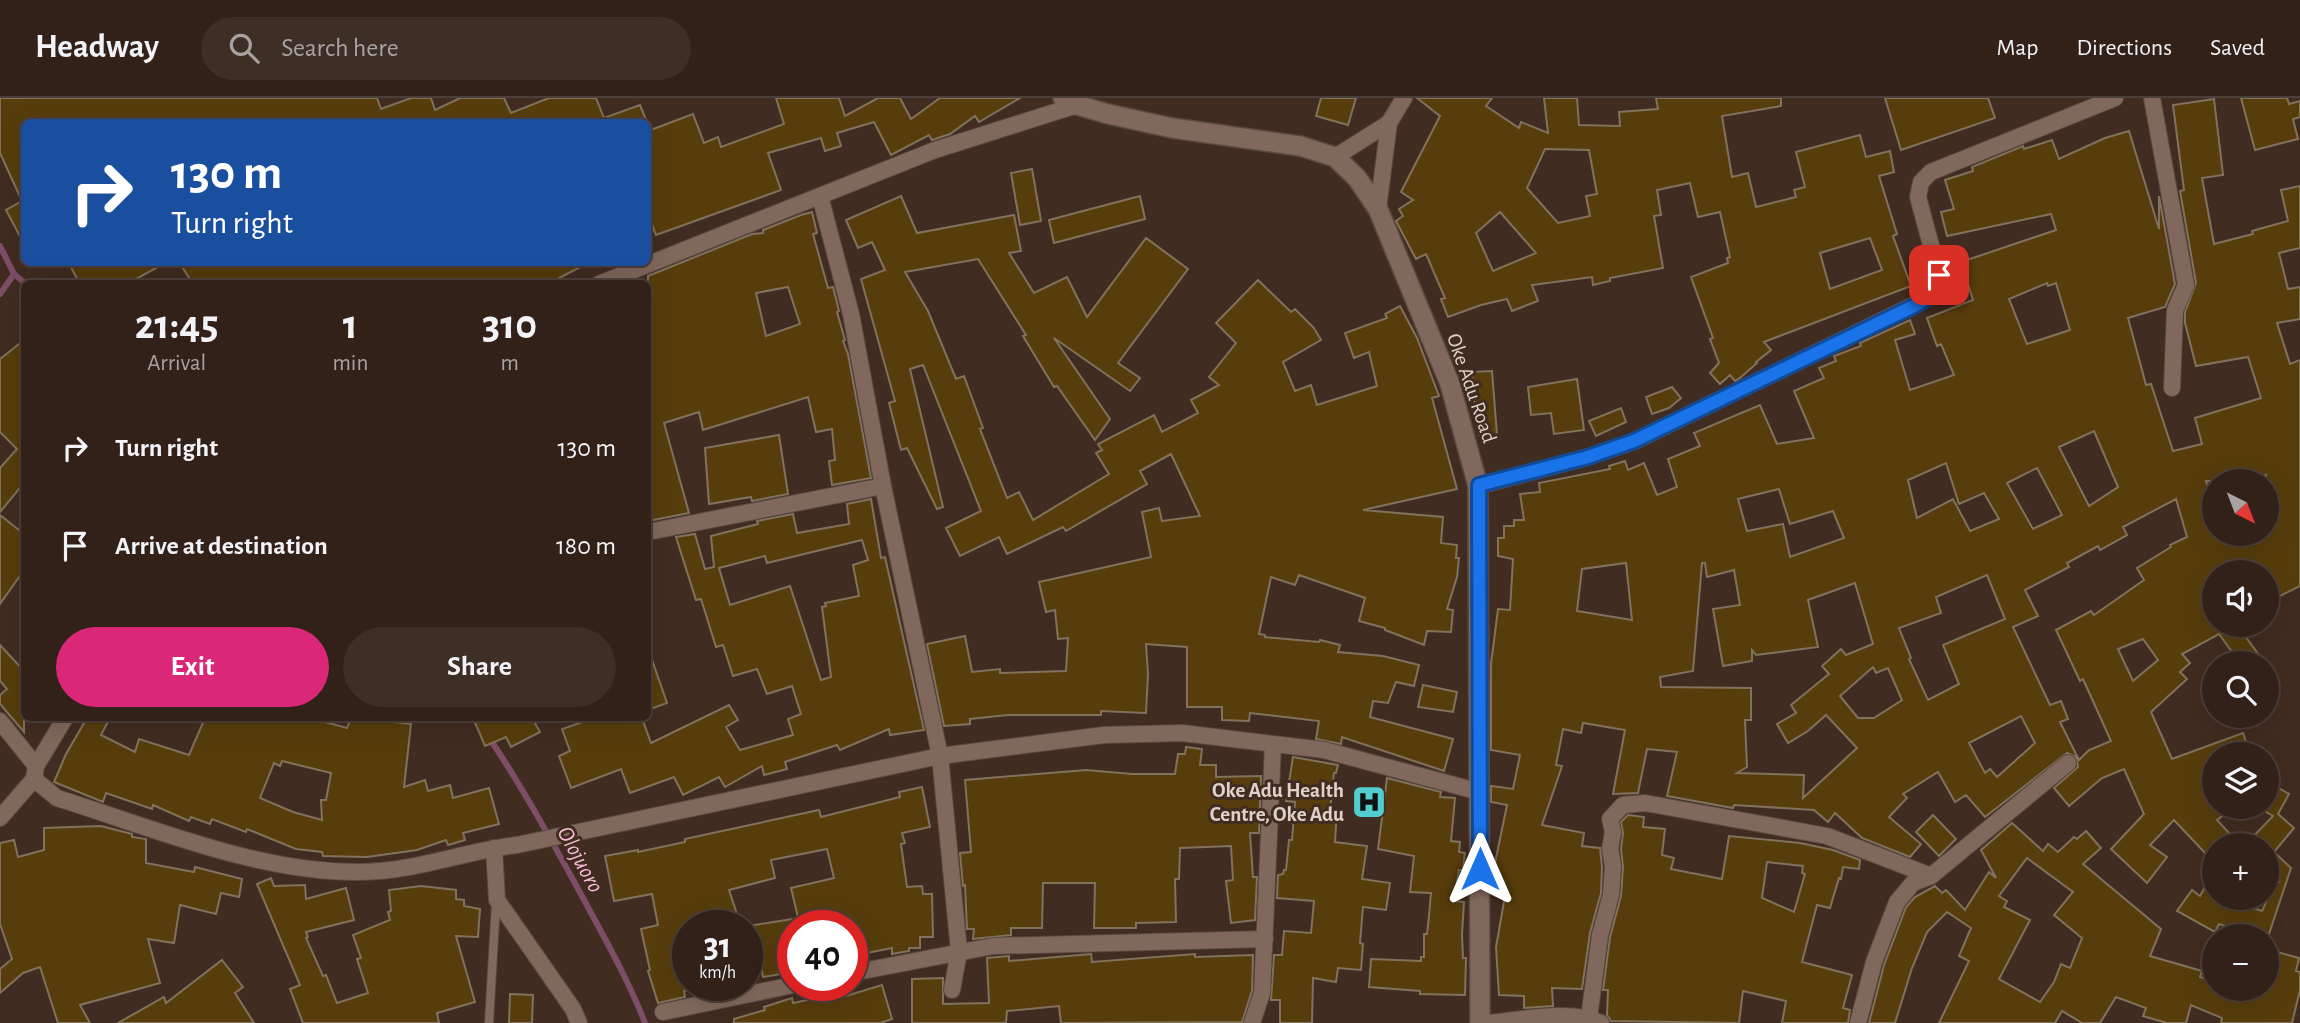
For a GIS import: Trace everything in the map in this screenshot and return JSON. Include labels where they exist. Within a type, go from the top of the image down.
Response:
[{"type":"street","points":[[1335,157],[1388,123],[1404,98]]},
{"type":"street","points":[[1479,485],[1588,457],[1634,441],[1930,298],[1939,275],[1918,197],[1921,182],[1931,172],[2115,98]]},
{"type":"street","points":[[2152,98],[2186,285],[2175,310],[2172,388]]},
{"type":"street","points":[[651,263],[935,150],[1070,102]]},
{"type":"street","name":"Oke Adu Road","points":[[1070,102],[1172,128],[1300,146],[1335,157],[1357,178],[1378,209],[1450,384],[1479,485],[1480,1023]]},
{"type":"street","points":[[1378,209],[1388,123]]},
{"type":"street","points":[[820,196],[852,314],[883,486],[940,756],[959,951],[953,990]]},
{"type":"street","points":[[609,280],[644,266]]},
{"type":"street","points":[[651,531],[883,486]]},
{"type":"street","points":[[0,721],[35,773],[57,798],[244,857],[311,870],[362,872],[411,867],[940,756],[1104,735],[1182,733],[1324,750],[1480,792]]},
{"type":"street","points":[[0,818],[35,773],[63,721]]},
{"type":"street","points":[[1252,1023],[1262,993],[1273,744]]},
{"type":"street","points":[[1858,1023],[1874,962],[1897,902],[1913,883],[1931,876],[2068,763]]},
{"type":"street","points":[[1488,1023],[1574,1016],[1595,1020],[1600,935],[1611,895],[1613,866],[1610,849],[1613,832],[1610,819],[1623,805],[1645,803],[1827,836],[1931,876]]},
{"type":"street","points":[[494,848],[496,900],[573,1009],[579,1023]]},
{"type":"street","points":[[868,970],[993,946],[1265,939]]},
{"type":"street","points":[[663,1012],[777,988]]},
{"type":"lane","points":[[489,1023],[496,900]]},
{"type":"shaded area","name":"Oke Adu Health Centre, Oke Adu","points":[[1360,785],[1382,787],[1378,820],[1356,817]]},
{"type":"building","points":[[0,98],[377,98],[381,109],[411,98],[431,98],[435,110],[460,98],[504,98],[511,113],[549,98],[596,98],[604,118],[640,105],[646,119],[21,119],[21,199],[0,153]]},
{"type":"building","points":[[776,98],[839,98],[845,116],[878,98],[900,98],[911,119],[940,98],[1020,98],[979,122],[975,116],[950,134],[932,140],[929,135],[891,155],[874,122],[837,133],[841,146],[825,151],[821,138],[768,153],[781,190],[656,235],[651,222],[651,130],[693,114],[704,143],[718,137],[721,147],[784,124]]},
{"type":"building","points":[[1321,98],[1356,98],[1348,125],[1316,116]]},
{"type":"building","points":[[1417,98],[1492,98],[1486,106],[1519,128],[1521,122],[1548,133],[1544,98],[1577,98],[1579,125],[1620,126],[1619,112],[1658,109],[1656,98],[1781,98],[1781,106],[1722,116],[1732,177],[1748,173],[1756,207],[1796,197],[1794,190],[1805,187],[1796,152],[1860,135],[1866,157],[1890,151],[1894,172],[1879,176],[1897,234],[1893,236],[1911,286],[1764,342],[1771,350],[1740,378],[1735,381],[1730,375],[1720,384],[1710,373],[1719,363],[1691,277],[1728,263],[1727,258],[1730,257],[1720,212],[1698,217],[1690,183],[1657,190],[1661,215],[1654,216],[1663,268],[1610,278],[1610,281],[1593,285],[1592,277],[1532,285],[1538,301],[1512,311],[1507,299],[1448,317],[1441,299],[1445,298],[1426,254],[1416,259],[1396,221],[1403,216],[1399,209],[1413,200],[1401,192],[1440,116]],"holes":[[[1545,149],[1589,150],[1597,194],[1586,196],[1590,216],[1558,223],[1527,188]],[[1500,212],[1536,253],[1493,271],[1476,233]],[[1870,238],[1882,270],[1830,289],[1820,253]]]},
{"type":"building","points":[[1885,98],[1988,98],[1995,118],[1901,150]]},
{"type":"building","points":[[2241,98],[2287,98],[2289,104],[2300,101],[2300,117],[2293,119],[2298,139],[2255,150]]},
{"type":"building","points":[[2214,99],[2223,175],[2202,178],[2214,244],[2288,221],[2281,190],[2300,186],[2300,248],[2279,253],[2288,289],[2300,287],[2300,319],[2277,323],[2290,364],[2300,360],[2300,586],[2279,596],[2279,560],[2202,560],[2202,637],[2213,637],[2182,654],[2190,663],[2180,672],[2187,679],[2151,712],[2172,759],[2202,748],[2202,819],[2218,819],[2229,833],[2202,833],[2202,850],[2174,820],[2150,845],[2167,857],[2147,883],[2111,849],[2144,814],[2124,769],[2102,778],[2069,806],[2054,788],[2078,767],[2076,757],[2067,753],[1985,817],[1966,795],[1955,802],[1938,772],[1903,794],[1907,798],[1889,817],[1921,844],[1910,857],[1862,838],[1835,813],[1828,822],[1814,810],[1734,805],[1733,808],[1667,796],[1677,752],[1647,749],[1638,793],[1613,794],[1625,730],[1583,723],[1581,733],[1563,729],[1556,765],[1562,766],[1542,825],[1584,833],[1582,846],[1600,848],[1601,893],[1590,933],[1582,989],[1552,988],[1553,1006],[1524,1008],[1524,996],[1499,995],[1496,947],[1505,896],[1494,895],[1494,868],[1507,805],[1491,802],[1491,786],[1513,789],[1520,755],[1491,750],[1491,664],[1498,609],[1510,610],[1513,559],[1498,556],[1498,538],[1504,538],[1504,526],[1514,526],[1514,520],[1524,520],[1520,494],[1540,492],[1539,483],[1610,469],[1609,466],[1625,461],[1628,470],[1644,463],[1657,495],[1677,487],[1668,459],[1700,446],[1694,433],[1760,405],[1777,444],[1814,438],[1794,391],[1824,378],[1819,368],[1836,361],[1834,356],[1861,346],[1860,343],[1910,320],[1915,334],[1895,340],[1910,390],[1954,375],[1941,344],[1937,346],[1927,318],[1973,300],[1961,262],[2056,230],[2051,214],[1947,236],[1941,212],[1954,209],[1945,180],[1973,171],[1972,167],[2023,146],[2024,149],[2052,140],[2059,159],[2105,138],[2129,131],[2159,229],[2159,196],[2175,284],[2165,307],[2128,318],[2146,385],[2151,384],[2173,451],[2202,444],[2195,418],[2261,398],[2248,357],[2196,366],[2185,323],[2185,312],[2196,283],[2180,191],[2184,190],[2173,105]],"holes":[[[2047,283],[2048,286],[2056,283],[2070,330],[2027,344],[2009,299]],[[2094,431],[2118,487],[2089,506],[2059,447]],[[1946,463],[1959,504],[1984,493],[1999,519],[1970,531],[1953,499],[1917,518],[1908,480]],[[2037,468],[2062,515],[2033,529],[2007,483]],[[1779,489],[1790,524],[1833,511],[1844,538],[1790,557],[1783,524],[1747,531],[1738,499]],[[2176,499],[2187,537],[2170,545],[2171,547],[2137,568],[2144,580],[2094,615],[2091,611],[2056,630],[2080,681],[2083,679],[2111,741],[2089,750],[2079,760],[2060,722],[2068,719],[2061,701],[2050,705],[2013,627],[2038,616],[2025,590],[2069,567],[2067,563],[2098,546],[2100,550],[2127,535],[2123,527]],[[1626,563],[1632,620],[1577,611],[1582,569]],[[1702,563],[1705,563],[1707,577],[1734,570],[1740,605],[1713,609],[1723,666],[1752,661],[1752,650],[1756,655],[1818,647],[1808,600],[1855,583],[1873,644],[1846,655],[1841,649],[1822,666],[1829,674],[1791,705],[1796,713],[1777,724],[1788,743],[1808,731],[1826,715],[1857,748],[1803,798],[1804,775],[1737,773],[1747,767],[1745,720],[1751,720],[1751,688],[1661,687],[1660,677],[1693,671]],[[1987,575],[2005,619],[1943,645],[1959,684],[1928,700],[1909,659],[1911,658],[1899,628],[1941,613],[1936,597]],[[2143,639],[2158,660],[2133,681],[2118,649]],[[1873,667],[1876,673],[1888,668],[1902,700],[1874,718],[1858,718],[1840,696]],[[2021,716],[2035,743],[1997,777],[1990,769],[1985,773],[1969,743]]]},
{"type":"building","points":[[1032,169],[1041,221],[1020,225],[1011,173]]},
{"type":"building","points":[[901,196],[917,233],[1014,215],[1021,251],[1009,253],[1034,293],[1067,277],[1087,317],[1146,238],[1188,269],[1118,363],[1140,378],[1130,391],[1054,338],[1110,419],[1095,440],[1057,386],[1054,387],[1023,336],[1026,335],[978,259],[905,272],[928,311],[956,379],[964,376],[983,428],[980,429],[1007,498],[1019,492],[1033,520],[1109,474],[1096,453],[1102,450],[1098,444],[1154,415],[1162,432],[1198,413],[1191,400],[1219,385],[1209,377],[1236,343],[1216,323],[1258,280],[1291,312],[1295,309],[1314,328],[1321,340],[1283,362],[1295,391],[1311,385],[1317,405],[1377,386],[1369,352],[1354,358],[1345,333],[1387,318],[1385,314],[1400,306],[1417,338],[1439,396],[1432,398],[1457,489],[1363,510],[1443,517],[1441,543],[1457,545],[1456,558],[1459,558],[1457,577],[1447,609],[1453,610],[1451,632],[1427,631],[1424,645],[1385,628],[1359,621],[1365,598],[1299,575],[1295,585],[1271,577],[1259,634],[1265,637],[1320,640],[1340,645],[1338,652],[1383,656],[1419,665],[1414,686],[1396,682],[1388,703],[1373,701],[1370,717],[1453,739],[1444,771],[1342,737],[1341,744],[1316,739],[1319,721],[1250,713],[1249,721],[1222,720],[1222,707],[1187,707],[1187,647],[1146,644],[1146,713],[1101,711],[1101,715],[1008,715],[970,719],[970,724],[944,726],[927,644],[965,636],[972,672],[1000,669],[1000,673],[1066,671],[1068,638],[1058,639],[1055,610],[1046,612],[1039,582],[1151,557],[1142,512],[1159,508],[1162,521],[1200,516],[1171,454],[1140,471],[1147,484],[1066,531],[1063,527],[1007,554],[999,537],[960,556],[946,528],[981,511],[923,365],[910,369],[943,507],[937,509],[907,448],[901,450],[889,403],[895,401],[861,279],[885,270],[872,242],[858,248],[846,220]]},
{"type":"building","points":[[1140,196],[1145,219],[1054,243],[1049,220]]},
{"type":"building","points":[[21,202],[21,238],[6,210]]},
{"type":"building","points":[[812,212],[817,233],[813,234],[828,288],[833,287],[839,311],[837,312],[848,354],[871,478],[832,485],[829,461],[835,460],[832,429],[816,432],[808,397],[703,430],[699,412],[664,423],[689,513],[651,520],[651,280],[648,280],[648,276],[752,234],[763,233],[763,230]],"holes":[[[788,287],[800,324],[766,336],[756,293]]]},
{"type":"building","points":[[70,266],[160,266],[134,280],[78,280]]},
{"type":"building","points":[[182,266],[582,266],[559,278],[560,280],[190,280]]},
{"type":"building","points":[[21,342],[21,487],[0,512],[0,468],[17,449],[0,432],[0,359]]},
{"type":"building","points":[[1492,371],[1497,435],[1479,435],[1479,410],[1475,410],[1472,372]]},
{"type":"building","points":[[1577,379],[1584,430],[1554,434],[1551,413],[1531,415],[1528,387]]},
{"type":"building","points":[[1672,387],[1681,398],[1669,408],[1652,414],[1646,397]]},
{"type":"building","points":[[1621,408],[1626,422],[1596,436],[1589,421]]},
{"type":"building","points":[[779,435],[788,494],[752,501],[751,497],[709,504],[705,448]]},
{"type":"building","points":[[871,499],[881,558],[885,557],[924,730],[890,735],[889,729],[840,750],[837,745],[785,762],[787,769],[764,775],[762,766],[725,787],[719,777],[683,795],[674,777],[630,793],[621,769],[571,788],[559,756],[570,751],[562,729],[585,721],[643,721],[651,743],[729,705],[738,720],[726,727],[740,750],[793,735],[788,719],[801,714],[792,686],[767,694],[757,669],[733,676],[723,645],[716,647],[701,599],[696,600],[676,537],[695,534],[705,569],[714,567],[711,536],[758,524],[757,521],[793,514],[797,533],[849,524],[847,504]],"holes":[[[862,540],[868,560],[853,565],[859,596],[825,603],[826,606],[822,607],[831,677],[821,680],[790,586],[730,605],[719,568],[765,556],[767,563]]]},
{"type":"building","points":[[0,515],[21,532],[21,574],[0,604]]},
{"type":"building","points":[[2221,637],[2246,637],[2256,651],[2231,651]]},
{"type":"building","points":[[0,645],[21,668],[21,721],[24,721],[24,732],[0,704],[0,695],[7,689],[0,681]]},
{"type":"building","points":[[651,657],[667,703],[651,709]]},
{"type":"building","points":[[1423,685],[1457,692],[1453,712],[1418,707]]},
{"type":"building","points":[[85,721],[108,721],[101,735],[135,752],[139,739],[189,755],[204,721],[321,721],[347,728],[350,721],[386,721],[411,724],[404,787],[425,780],[428,791],[450,785],[453,798],[489,788],[499,824],[463,833],[465,840],[448,845],[446,840],[417,850],[367,857],[323,856],[322,852],[296,849],[247,829],[246,832],[212,819],[210,824],[191,817],[189,821],[153,805],[152,809],[106,793],[103,802],[54,782]],"holes":[[[282,761],[331,773],[326,800],[321,800],[322,820],[293,812],[260,798],[274,763],[280,766]]]},
{"type":"building","points":[[474,721],[534,721],[540,732],[511,747],[506,737],[485,746]]},
{"type":"building","points":[[2243,733],[2246,742],[2218,742]]},
{"type":"building","points":[[1186,747],[1202,749],[1200,765],[1216,765],[1216,777],[1261,776],[1259,833],[1250,833],[1253,877],[1257,877],[1255,920],[1231,923],[1226,881],[1233,880],[1231,846],[1180,848],[1179,879],[1175,879],[1176,922],[1136,923],[1136,928],[1094,928],[1095,883],[1043,883],[1042,928],[1011,928],[1011,935],[973,939],[974,929],[967,929],[960,853],[971,852],[965,780],[1086,770],[1175,774],[1178,754],[1185,754]]},
{"type":"building","points":[[1293,757],[1338,765],[1334,773],[1330,810],[1337,810],[1335,842],[1367,846],[1362,879],[1390,883],[1386,910],[1363,907],[1361,970],[1338,968],[1336,982],[1313,978],[1312,1023],[1280,1023],[1280,1000],[1271,1000],[1274,955],[1282,955],[1284,931],[1311,933],[1314,901],[1277,898],[1278,875],[1286,870],[1289,840],[1292,840],[1295,802],[1286,801]]},
{"type":"building","points":[[1387,778],[1441,792],[1440,797],[1455,798],[1451,841],[1460,842],[1459,852],[1465,853],[1454,901],[1464,902],[1462,934],[1463,958],[1466,958],[1465,995],[1420,994],[1420,991],[1369,987],[1371,959],[1421,961],[1421,957],[1424,957],[1424,934],[1427,934],[1431,893],[1410,892],[1414,856],[1378,849]]},
{"type":"building","points":[[922,787],[930,827],[902,833],[905,843],[901,844],[907,887],[922,886],[923,894],[932,894],[933,937],[920,937],[920,948],[909,948],[909,951],[892,954],[892,948],[868,953],[868,910],[796,910],[791,888],[834,878],[827,849],[771,860],[775,878],[729,890],[736,910],[672,910],[672,1000],[658,1003],[648,971],[650,970],[641,929],[658,925],[652,894],[614,901],[605,856],[685,842],[685,839],[819,810],[821,817],[900,797],[899,792]]},
{"type":"building","points":[[2279,788],[2289,794],[2279,812]]},
{"type":"building","points":[[1628,815],[1644,817],[1643,827],[1665,829],[1662,855],[1674,858],[1671,869],[1722,879],[1729,836],[1800,843],[1833,850],[1860,860],[1859,869],[1843,867],[1830,908],[1817,905],[1802,962],[1852,975],[1843,1008],[1850,1010],[1848,1023],[1782,1023],[1786,1001],[1743,991],[1739,1023],[1611,1021],[1607,1015],[1608,990],[1603,990],[1610,937],[1621,896],[1621,822]],"holes":[[[1767,862],[1803,866],[1802,873],[1805,874],[1794,912],[1762,898]]]},
{"type":"building","points":[[1933,815],[1956,839],[1939,856],[1916,832]]},
{"type":"building","points":[[2279,815],[2294,828],[2279,846],[2279,833],[2257,833],[2270,819],[2279,819]]},
{"type":"building","points":[[2012,823],[2043,851],[2048,844],[2058,852],[2074,837],[2077,839],[2086,831],[2101,848],[2083,864],[2161,929],[2150,956],[2202,971],[2202,1001],[2279,1001],[2279,952],[2299,958],[2296,971],[2300,972],[2300,990],[2292,1023],[2221,1023],[2222,1018],[2191,1005],[2186,1023],[2167,1023],[2143,1016],[2146,1008],[2116,997],[2100,1023],[2082,1023],[2062,1011],[2055,1023],[1939,1023],[1969,961],[1959,956],[1971,928],[1947,912],[1927,932],[1912,968],[1895,1023],[1869,1023],[1884,965],[1906,907],[1915,897],[1935,886],[1942,893],[1946,890],[1965,910],[1989,872],[1996,878],[1981,850]],"holes":[[[2027,858],[2073,892],[2054,915],[2082,938],[2070,968],[2061,964],[2054,982],[2040,1002],[1999,979],[2030,920],[2004,907],[2007,901],[1999,896]]]},
{"type":"building","points":[[101,826],[146,839],[146,863],[194,872],[195,867],[242,879],[239,897],[221,893],[216,914],[180,905],[174,943],[148,939],[160,983],[80,1005],[90,1023],[58,1023],[40,967],[23,973],[0,993],[0,969],[12,959],[0,924],[0,843],[14,840],[18,857],[44,850],[44,828]]},
{"type":"building","points":[[2279,857],[2291,868],[2279,904]]},
{"type":"building","points":[[271,878],[274,886],[305,885],[306,899],[346,888],[354,920],[306,932],[306,938],[323,976],[326,975],[337,1003],[368,993],[357,959],[361,958],[353,935],[390,920],[389,890],[421,886],[456,890],[456,899],[464,900],[464,906],[480,909],[478,937],[456,936],[475,1002],[437,1013],[439,1023],[303,1023],[290,989],[300,985],[257,884]]},
{"type":"building","points":[[2192,890],[2200,896],[2202,892],[2202,910],[2277,910],[2272,924],[2202,925],[2177,911]]},
{"type":"building","points":[[777,921],[777,975],[763,977],[763,924]]},
{"type":"building","points":[[1091,954],[1092,962],[1195,954],[1195,957],[1253,955],[1252,991],[1242,1022],[1061,1023],[1059,1006],[1007,1011],[1006,1023],[912,1023],[912,979],[943,978],[943,1004],[989,1003],[987,958],[1009,956],[1009,961]]},
{"type":"building","points":[[222,960],[243,987],[235,993],[254,1023],[118,1023],[164,997],[166,1003]]},
{"type":"building","points":[[882,985],[892,1019],[880,1023],[734,1023],[734,1019],[765,1010],[764,1007],[783,1001],[868,1001],[868,989]]},
{"type":"building","points":[[510,994],[533,995],[532,1023],[509,1023]]},
{"type":"waterway","name":"Olojuoro","points":[[0,246],[14,274],[21,280]]},
{"type":"waterway","points":[[0,294],[14,274]]},
{"type":"waterway","name":"Olojuoro","points":[[488,736],[572,877],[624,975],[645,1023]]},
{"type":"place","name":"Oke Adu Health Centre, Oke Adu","points":[[1369,802]]},
{"type":"route","points":[[1480,869],[1479,485],[1588,457],[1634,441],[1930,298],[1939,275]]}]
